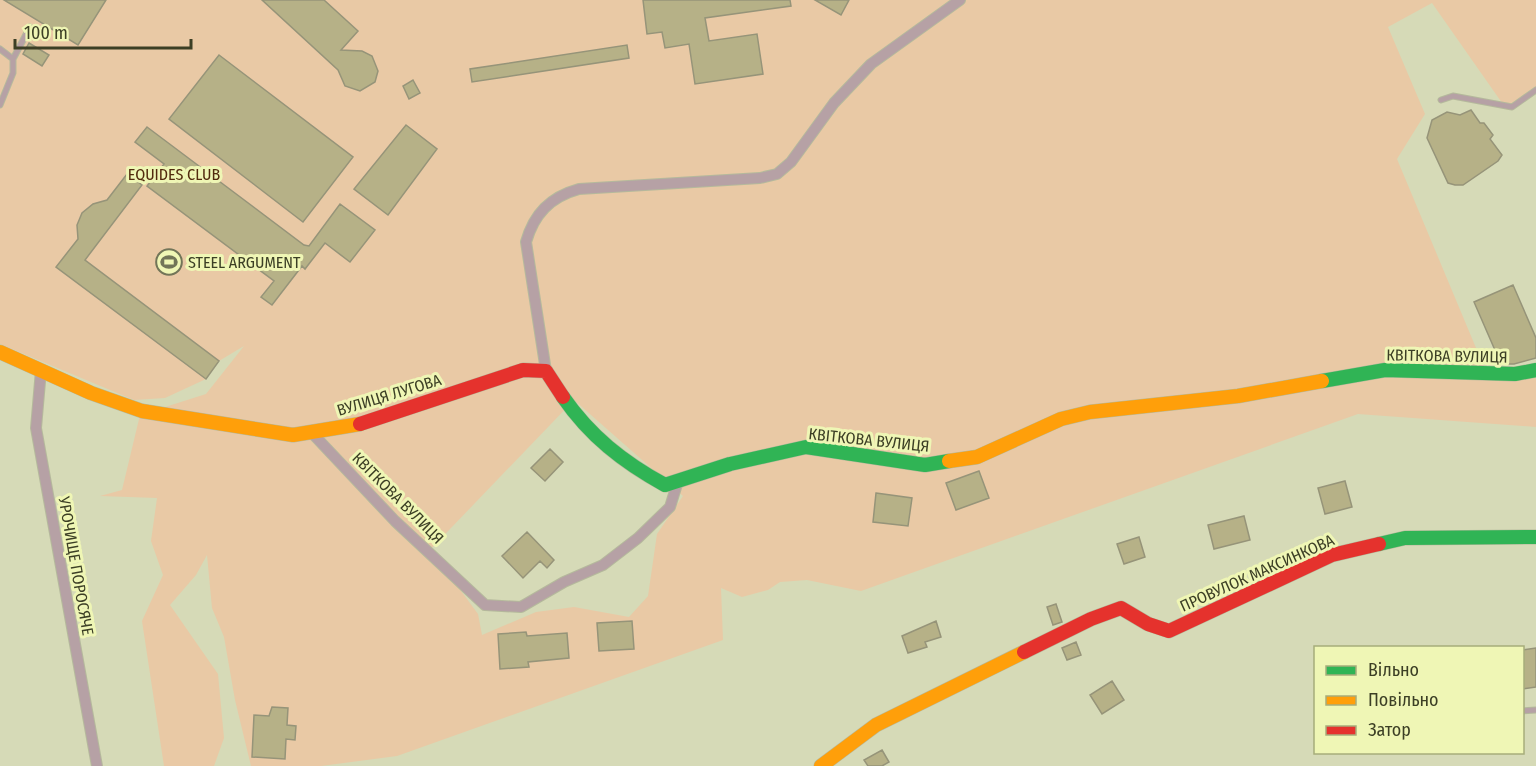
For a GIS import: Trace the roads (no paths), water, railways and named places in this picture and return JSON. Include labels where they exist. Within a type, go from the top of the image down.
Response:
[{"type":"street","points":[[678,481],[665,484],[633,468],[596,440],[572,414],[546,371],[526,242],[531,224],[548,203],[563,194],[579,189],[760,178],[777,174],[791,162],[834,103],[864,71],[960,0]]},
{"type":"street","name":"ВУЛИЦЯ ЛУГОВА","points":[[0,352],[91,393],[142,411],[218,425],[293,435],[348,428],[523,370],[546,371]]},
{"type":"street","name":"КВІТКОВА ВУЛИЦЯ","points":[[312,433],[394,521],[485,605],[521,607],[564,582],[603,566],[638,538],[670,507],[678,481],[730,464],[806,447],[926,465],[977,458],[1061,419],[1090,412],[1238,396],[1385,370],[1515,374],[1536,369]]},
{"type":"street","name":"УРОЧИЩЕ ПОРОСЯЧЕ","points":[[41,370],[36,428],[97,766]]},
{"type":"street","name":"ПРОВУЛОК МАКСИНКОВА","points":[[821,766],[876,725],[1091,620],[1121,608],[1148,624],[1169,631],[1332,555],[1405,538],[1515,535],[1536,537]]},
{"type":"lane","points":[[0,105],[13,73],[13,59],[30,27]]},
{"type":"lane","points":[[0,49],[13,59]]},
{"type":"lane","points":[[1441,100],[1453,96],[1512,107],[1536,90]]},
{"type":"place","name":"STEEL ARGUMENT","points":[[169,262]]},
{"type":"park label","name":"EQUIDES CLUB","points":[[174,174]]}]
